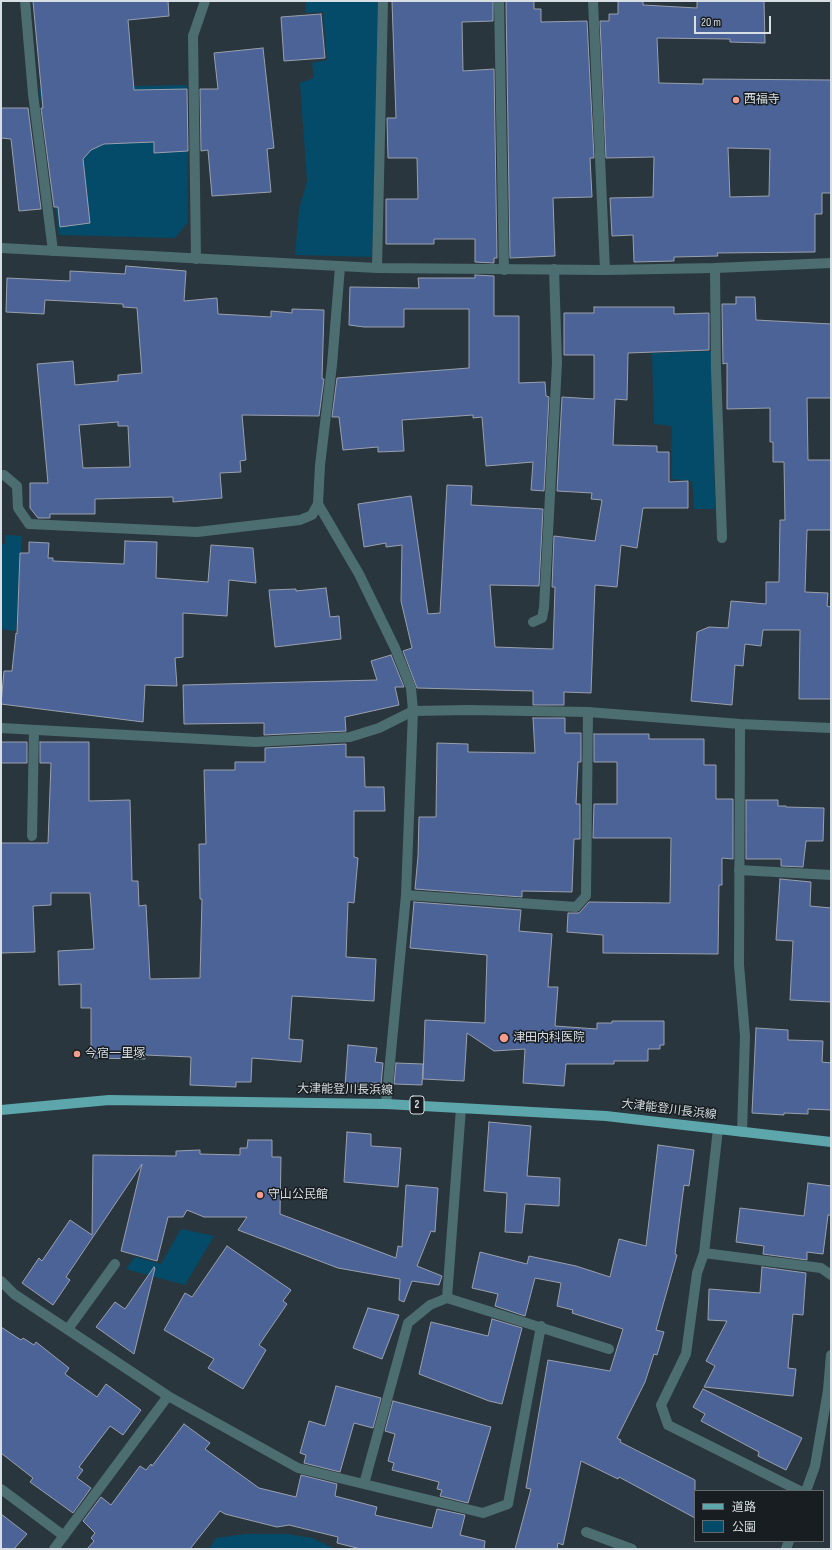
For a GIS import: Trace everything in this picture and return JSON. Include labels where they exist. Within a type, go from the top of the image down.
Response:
[{"type":"main road","name":"大津能登川長浜線","points":[[1,1110],[109,1100],[386,1104],[606,1116],[831,1142]]},
{"type":"street","points":[[25,1],[33,94],[53,251]]},
{"type":"street","points":[[196,259],[193,36],[205,1]]},
{"type":"street","points":[[377,268],[384,1]]},
{"type":"street","points":[[499,1],[504,270]]},
{"type":"street","points":[[594,1],[605,270]]},
{"type":"street","points":[[1,248],[377,268],[605,270],[715,268],[831,263]]},
{"type":"street","points":[[1,475],[4,475],[17,486],[18,508],[29,524],[197,532],[300,520],[312,515],[318,504],[320,464],[332,365],[340,267]]},
{"type":"street","points":[[715,268],[716,369],[722,538]]},
{"type":"street","points":[[533,622],[542,618],[544,608],[557,363],[554,269]]},
{"type":"street","points":[[318,504],[359,574],[395,648],[411,688],[413,711],[406,895],[386,1104]]},
{"type":"street","points":[[1,728],[255,742],[350,737],[379,728],[413,711],[469,710],[588,712],[740,724],[831,728]]},
{"type":"street","points":[[406,895],[576,906],[586,896],[588,712]]},
{"type":"street","points":[[740,724],[739,965],[745,1036],[742,1132]]},
{"type":"street","points":[[32,836],[34,730]]},
{"type":"street","points":[[739,870],[831,875]]},
{"type":"street","points":[[447,1298],[461,1108]]},
{"type":"street","points":[[718,1129],[704,1253],[697,1273],[686,1354],[661,1406],[668,1425],[798,1490]]},
{"type":"street","points":[[704,1253],[821,1268],[831,1275]]},
{"type":"street","points":[[68,1329],[115,1264]]},
{"type":"street","points":[[1,1281],[14,1294],[168,1396],[298,1468],[483,1513],[508,1504],[541,1326]]},
{"type":"street","points":[[364,1484],[408,1322],[430,1306],[447,1298],[541,1326],[609,1349]]},
{"type":"street","points":[[806,1490],[815,1466],[830,1390],[831,1355]]},
{"type":"street","points":[[57,1548],[64,1536],[168,1396]]},
{"type":"street","points":[[1,1489],[64,1536]]},
{"type":"street","points":[[586,1532],[632,1549]]},
{"type":"green space","points":[[308,1],[378,1],[378,88],[372,257],[295,255],[299,210],[307,181],[300,83],[314,78],[312,63],[327,60],[323,12],[306,13],[305,4]]},
{"type":"green space","points":[[187,85],[188,222],[175,238],[59,235],[39,88]]},
{"type":"green space","points":[[712,351],[715,509],[694,509],[692,481],[671,479],[672,426],[654,424],[652,353]]},
{"type":"green space","points":[[5,535],[22,536],[16,631],[1,629],[1,544],[5,544]]},
{"type":"green space","points":[[181,1229],[214,1236],[185,1285],[126,1269],[135,1257],[161,1264]]},
{"type":"green space","points":[[245,1534],[287,1534],[312,1538],[335,1549],[209,1549],[216,1538]]},
{"type":"building","points":[[33,1],[168,1],[169,16],[128,20],[134,90],[187,89],[188,151],[154,153],[154,142],[104,144],[91,150],[83,159],[90,223],[60,227],[58,207],[54,207],[41,108],[43,108]]},
{"type":"building","points":[[392,1],[493,1],[493,21],[462,22],[463,71],[494,69],[497,258],[494,258],[494,263],[475,262],[475,239],[434,239],[434,244],[386,244],[386,199],[418,199],[417,158],[388,158],[387,118],[396,118]]},
{"type":"building","points":[[506,1],[534,1],[534,9],[541,9],[541,22],[587,21],[594,158],[590,158],[592,197],[553,198],[555,256],[510,258]]},
{"type":"building","points":[[618,1],[643,1],[643,5],[697,8],[697,1],[764,1],[765,43],[730,42],[730,39],[657,38],[659,83],[703,84],[703,79],[831,80],[831,193],[822,193],[822,214],[815,214],[815,252],[717,253],[718,256],[674,257],[674,261],[634,262],[633,235],[612,236],[610,198],[653,197],[654,157],[606,158],[600,21],[609,21],[609,14],[618,14]],"holes":[[[728,148],[770,149],[769,196],[730,197]]]},
{"type":"building","points":[[321,14],[325,58],[284,61],[281,17]]},
{"type":"building","points":[[263,48],[274,148],[267,149],[271,192],[212,196],[208,150],[201,151],[200,89],[218,89],[214,53]]},
{"type":"building","points":[[1,108],[28,108],[41,209],[19,211],[11,139],[1,138]]},
{"type":"building","points":[[126,266],[186,271],[184,301],[217,298],[218,314],[271,317],[271,311],[292,313],[292,309],[324,310],[322,379],[324,379],[319,416],[242,415],[246,460],[240,461],[241,472],[220,473],[222,498],[173,502],[173,497],[95,499],[95,514],[50,514],[50,518],[38,518],[30,508],[30,483],[48,483],[37,364],[73,361],[75,385],[118,381],[118,375],[142,373],[137,308],[123,307],[123,304],[45,300],[44,314],[6,312],[7,278],[70,281],[70,271],[125,274]],"holes":[[[118,422],[118,426],[128,426],[130,467],[83,468],[79,425]]]},
{"type":"building","points":[[475,275],[494,276],[494,316],[519,316],[519,383],[545,382],[546,396],[549,397],[544,491],[531,490],[533,462],[486,466],[482,417],[473,418],[473,415],[402,420],[404,451],[378,452],[378,447],[343,450],[339,417],[332,417],[337,378],[469,368],[469,309],[404,309],[404,327],[364,327],[349,325],[350,287],[419,288],[418,278],[475,278]]},
{"type":"building","points":[[736,297],[755,297],[756,320],[831,324],[831,398],[807,398],[808,460],[831,460],[831,530],[807,530],[805,592],[828,593],[827,606],[831,607],[831,699],[799,699],[800,630],[763,630],[761,646],[745,644],[743,666],[735,665],[732,705],[691,701],[697,632],[709,627],[728,628],[731,601],[766,604],[766,582],[779,582],[780,520],[785,520],[784,462],[773,462],[773,442],[770,442],[770,408],[727,409],[727,363],[723,364],[722,304],[736,304]]},
{"type":"building","points":[[594,307],[674,307],[674,314],[709,313],[709,350],[628,353],[627,400],[615,399],[613,445],[657,446],[657,452],[669,452],[669,482],[688,481],[688,508],[643,508],[637,548],[621,545],[617,587],[595,585],[591,693],[564,692],[564,705],[533,705],[533,691],[417,688],[403,651],[412,648],[401,601],[402,545],[386,547],[386,543],[364,547],[358,504],[411,496],[428,614],[440,613],[447,485],[472,486],[471,505],[543,509],[539,586],[490,585],[495,647],[553,649],[555,587],[552,587],[554,536],[595,541],[602,500],[591,499],[592,493],[557,491],[562,397],[594,399],[594,355],[564,355],[564,313],[594,313]]},
{"type":"building","points":[[125,541],[157,542],[156,578],[208,582],[211,545],[253,548],[256,583],[229,580],[227,616],[183,613],[183,657],[175,658],[177,686],[145,685],[143,722],[1,704],[4,671],[12,671],[16,633],[17,634],[20,553],[29,553],[29,542],[49,543],[48,558],[53,558],[53,561],[124,564]]},
{"type":"building","points":[[326,588],[330,617],[339,616],[341,639],[275,647],[269,590],[296,589],[296,591]]},
{"type":"building","points":[[391,655],[404,687],[395,687],[399,705],[345,717],[346,731],[264,735],[264,723],[184,724],[183,685],[377,680],[371,661]]},
{"type":"building","points":[[533,718],[565,718],[565,733],[581,733],[581,762],[578,762],[576,804],[580,804],[580,839],[574,839],[572,892],[522,891],[522,897],[415,889],[419,817],[436,817],[437,743],[468,744],[468,752],[535,753]]},
{"type":"building","points":[[594,734],[649,734],[649,739],[704,739],[704,765],[716,765],[716,799],[733,799],[733,859],[722,858],[722,885],[719,885],[718,954],[603,953],[603,935],[567,932],[568,913],[579,913],[589,902],[670,903],[671,838],[593,838],[594,804],[617,804],[617,762],[594,762]]},
{"type":"building","points":[[1,742],[27,742],[27,763],[1,763]]},
{"type":"building","points":[[40,742],[89,742],[89,801],[130,800],[132,881],[138,881],[139,906],[146,905],[150,979],[200,978],[202,899],[200,899],[199,844],[206,844],[204,770],[235,770],[235,762],[265,762],[265,748],[346,744],[346,757],[364,757],[365,787],[384,787],[385,811],[354,811],[354,857],[358,858],[354,903],[348,902],[346,957],[376,959],[374,1001],[292,996],[289,1039],[303,1040],[301,1062],[252,1058],[251,1082],[236,1082],[236,1087],[190,1085],[191,1057],[145,1055],[145,1059],[91,1058],[91,1008],[81,1008],[81,984],[59,985],[58,951],[94,949],[90,893],[51,893],[51,905],[33,906],[35,952],[1,953],[1,843],[48,843],[51,763],[40,763]]},
{"type":"building","points":[[746,800],[778,800],[778,806],[824,808],[823,841],[806,841],[803,867],[781,866],[781,859],[746,859]]},
{"type":"building","points":[[780,879],[811,882],[810,906],[831,908],[831,1002],[790,1000],[793,941],[776,940]]},
{"type":"building","points":[[414,902],[521,910],[519,931],[552,934],[548,987],[558,987],[555,1026],[597,1029],[597,1023],[612,1023],[612,1021],[664,1021],[664,1045],[660,1045],[660,1049],[648,1049],[648,1061],[614,1061],[614,1064],[566,1064],[564,1086],[523,1083],[525,1049],[494,1051],[467,1033],[464,1081],[423,1079],[425,1020],[485,1023],[487,955],[410,948]]},
{"type":"building","points":[[756,1028],[788,1030],[788,1040],[823,1041],[822,1062],[831,1063],[831,1110],[808,1109],[808,1114],[784,1113],[784,1115],[752,1113]]},
{"type":"building","points":[[348,1045],[377,1048],[375,1062],[383,1063],[381,1084],[374,1083],[374,1088],[345,1086]]},
{"type":"building","points":[[396,1063],[423,1064],[422,1085],[394,1084]]},
{"type":"building","points":[[489,1122],[531,1126],[527,1176],[560,1178],[559,1206],[525,1204],[522,1233],[505,1232],[507,1193],[484,1191]]},
{"type":"building","points":[[347,1132],[371,1134],[371,1146],[401,1148],[398,1187],[344,1182]]},
{"type":"building","points":[[248,1140],[272,1140],[272,1157],[281,1157],[280,1214],[396,1258],[398,1246],[402,1247],[406,1185],[438,1188],[435,1232],[431,1231],[417,1266],[442,1276],[439,1285],[412,1281],[404,1302],[399,1300],[400,1279],[338,1268],[238,1230],[247,1217],[204,1217],[187,1210],[183,1217],[168,1217],[157,1261],[121,1251],[142,1164],[66,1277],[70,1280],[53,1305],[22,1283],[39,1258],[42,1261],[70,1220],[92,1235],[93,1155],[176,1156],[176,1151],[200,1150],[200,1154],[240,1155],[240,1148],[247,1148]]},
{"type":"building","points":[[658,1145],[694,1150],[689,1186],[684,1185],[675,1254],[677,1255],[656,1330],[664,1332],[657,1355],[654,1354],[645,1382],[617,1438],[621,1440],[620,1442],[695,1480],[694,1517],[619,1477],[618,1479],[581,1461],[563,1545],[558,1543],[557,1549],[515,1549],[531,1489],[526,1488],[548,1360],[610,1371],[623,1329],[572,1313],[573,1310],[557,1306],[561,1283],[535,1278],[525,1316],[495,1306],[498,1294],[472,1288],[480,1252],[527,1264],[529,1256],[576,1266],[610,1277],[619,1239],[646,1246]]},
{"type":"building","points":[[808,1183],[831,1186],[831,1215],[828,1215],[823,1254],[807,1252],[807,1260],[763,1254],[764,1246],[736,1242],[740,1208],[804,1216]]},
{"type":"building","points":[[227,1246],[291,1290],[283,1301],[287,1304],[259,1345],[266,1350],[243,1389],[208,1368],[214,1359],[164,1330],[185,1293],[192,1297]]},
{"type":"building","points":[[154,1267],[134,1354],[96,1327],[115,1302],[125,1309]]},
{"type":"building","points":[[762,1267],[806,1273],[803,1315],[793,1314],[788,1368],[796,1369],[793,1396],[704,1387],[715,1366],[706,1361],[727,1321],[708,1320],[709,1289],[760,1293]]},
{"type":"building","points":[[368,1308],[399,1315],[382,1359],[353,1348]]},
{"type":"building","points":[[492,1319],[522,1328],[502,1404],[489,1401],[419,1374],[431,1322],[488,1336]]},
{"type":"building","points":[[1,1327],[21,1340],[23,1338],[34,1345],[36,1342],[69,1368],[65,1374],[97,1397],[106,1384],[141,1410],[123,1435],[110,1426],[79,1467],[83,1470],[77,1478],[91,1488],[73,1513],[30,1482],[33,1478],[1,1453]]},
{"type":"building","points":[[336,1386],[381,1398],[373,1428],[354,1423],[340,1472],[304,1463],[306,1455],[300,1453],[309,1421],[325,1426]]},
{"type":"building","points":[[703,1389],[802,1438],[786,1470],[758,1456],[759,1452],[701,1421],[705,1414],[693,1407]]},
{"type":"building","points":[[393,1401],[491,1427],[468,1503],[440,1496],[442,1490],[437,1489],[439,1482],[392,1470],[394,1463],[388,1461],[395,1434],[385,1431]]},
{"type":"building","points":[[184,1424],[210,1443],[205,1449],[259,1488],[296,1497],[301,1475],[337,1484],[335,1496],[377,1507],[375,1515],[432,1528],[437,1509],[465,1515],[460,1535],[485,1541],[484,1549],[361,1549],[337,1543],[338,1537],[289,1525],[277,1527],[225,1514],[220,1511],[190,1549],[87,1549],[94,1541],[91,1538],[95,1533],[83,1521],[101,1497],[111,1505],[140,1466],[146,1470],[151,1464],[152,1466]]},
{"type":"building","points":[[1,1514],[27,1534],[14,1549],[1,1549]]},
{"type":"place","name":"西福寺","points":[[736,100]]},
{"type":"place","name":"津田内科医院","points":[[504,1038]]},
{"type":"place","name":"今宿一里塚","points":[[77,1054]]},
{"type":"place","name":"守山公民館","points":[[260,1195]]}]
